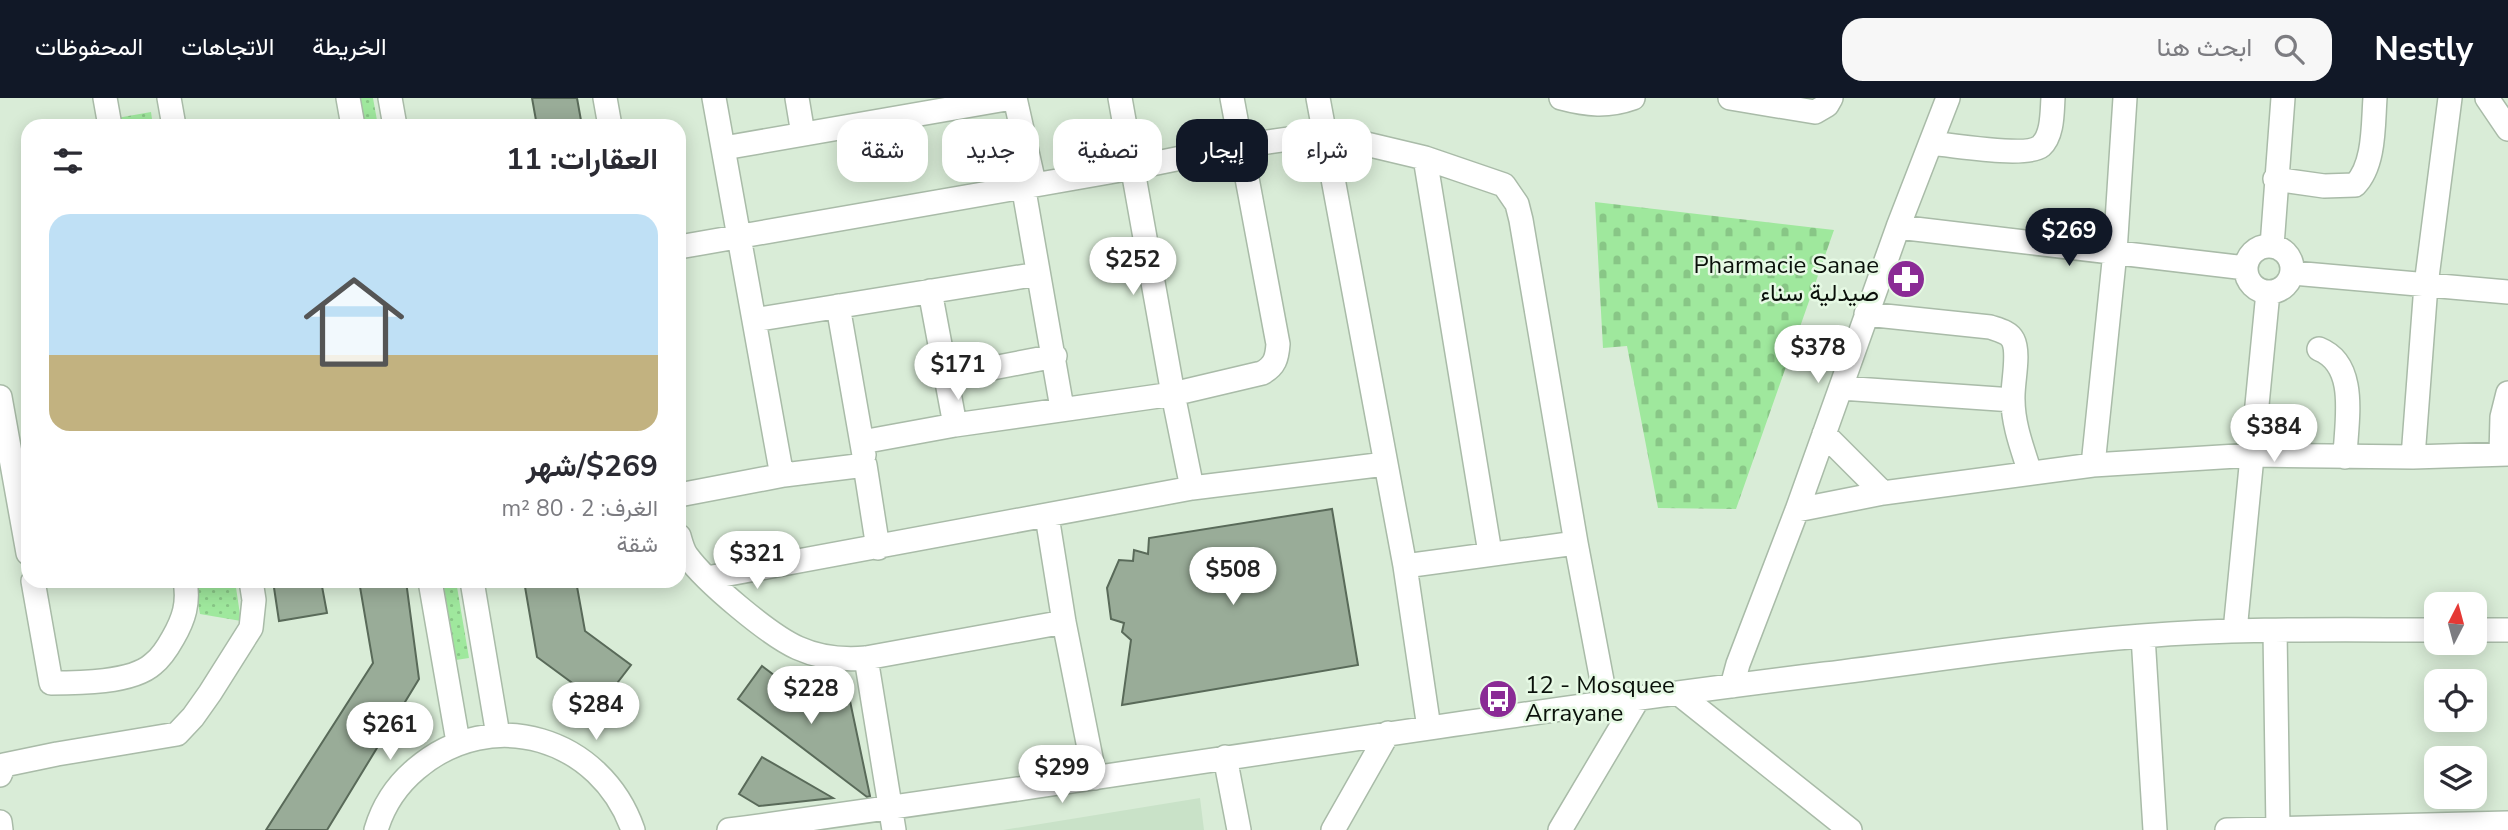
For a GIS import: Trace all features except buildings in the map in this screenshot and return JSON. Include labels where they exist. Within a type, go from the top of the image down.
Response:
[{"type":"street","points":[[105,98],[109,119]]},
{"type":"street","points":[[169,98],[173,119]]},
{"type":"street","points":[[348,98],[352,119]]},
{"type":"street","points":[[390,98],[394,119]]},
{"type":"street","points":[[605,98],[609,119]]},
{"type":"street","points":[[714,98],[780,465],[784,475]]},
{"type":"street","points":[[797,98],[803,134]]},
{"type":"street","points":[[724,148],[803,134],[928,104],[1013,98],[1029,184],[1038,274],[1055,356],[1062,408]]},
{"type":"street","points":[[1121,98],[1124,119]]},
{"type":"street","points":[[1232,98],[1236,119]]},
{"type":"street","points":[[1318,98],[1322,119]]},
{"type":"street","points":[[1561,98],[1591,105],[1612,104],[1633,98]]},
{"type":"street","points":[[1730,98],[1815,111],[1827,105],[1831,98]]},
{"type":"street","points":[[1732,686],[1898,227],[1948,98]]},
{"type":"street","points":[[1931,143],[1995,150],[2032,149],[2041,146],[2051,125],[2053,98]]},
{"type":"street","points":[[2093,466],[2115,252],[2125,98]]},
{"type":"street","points":[[2272,246],[2283,98]]},
{"type":"street","points":[[2276,179],[2324,186],[2355,185],[2361,178],[2367,161],[2375,98]]},
{"type":"street","points":[[2413,457],[2426,285],[2450,98]]},
{"type":"street","points":[[2487,98],[2508,129]]},
{"type":"street","points":[[1372,145],[1425,158],[1504,185],[1517,204],[1606,702]]},
{"type":"street","points":[[1425,158],[1490,553]]},
{"type":"street","points":[[686,246],[1053,180]]},
{"type":"street","points":[[1135,182],[1192,488]]},
{"type":"street","points":[[862,442],[1062,408],[1173,394],[1262,373],[1272,368],[1279,344],[1247,182]]},
{"type":"street","points":[[1333,182],[1405,566],[1429,728]]},
{"type":"street","points":[[1898,227],[2246,268]]},
{"type":"street","points":[[2272,246],[2284,250],[2292,260],[2293,273],[2284,287],[2268,292],[2252,285],[2247,278],[2246,268],[2250,256],[2259,247],[2272,246]]},
{"type":"street","points":[[2293,273],[2508,292]]},
{"type":"street","points":[[754,320],[1038,274]]},
{"type":"street","points":[[930,291],[955,425]]},
{"type":"street","points":[[2235,631],[2268,292]]},
{"type":"street","points":[[838,306],[878,548]]},
{"type":"street","points":[[1867,314],[1978,326],[2004,331],[2013,339],[2013,400],[2016,423],[2030,473]]},
{"type":"street","points":[[2319,349],[2335,358],[2344,377],[2347,391],[2346,457]]},
{"type":"street","points":[[946,377],[1055,356]]},
{"type":"street","points":[[1840,388],[2013,400]]},
{"type":"street","points":[[1797,510],[1883,493],[2093,466],[2253,455],[2413,457],[2504,454],[2502,416],[2508,393]]},
{"type":"street","points":[[0,397],[21,514]]},
{"type":"street","points":[[1824,435],[1883,493]]},
{"type":"street","points":[[707,578],[1192,488],[1385,464]]},
{"type":"street","points":[[686,494],[784,475],[866,465]]},
{"type":"street","points":[[1047,516],[1064,622],[1095,778]]},
{"type":"street","points":[[1405,566],[1576,543]]},
{"type":"street","points":[[686,555],[707,578],[779,637],[800,649],[841,660],[866,658],[1064,622]]},
{"type":"street","points":[[34,588],[51,683],[62,683],[93,682],[125,676],[151,666],[182,624],[188,599],[186,588]]},
{"type":"street","points":[[0,775],[4,765],[177,734],[210,693],[251,628],[254,600],[252,588]]},
{"type":"street","points":[[431,588],[458,742]]},
{"type":"street","points":[[473,588],[498,735]]},
{"type":"street","points":[[729,830],[893,819],[1095,778],[1225,757],[1639,697],[2030,647],[2143,636],[2235,631],[2424,630]]},
{"type":"street","points":[[2487,630],[2508,630]]},
{"type":"street","points":[[2275,631],[2278,829]]},
{"type":"street","points":[[2143,636],[2155,830]]},
{"type":"street","points":[[866,658],[893,819]]},
{"type":"street","points":[[1678,693],[1850,830]]},
{"type":"street","points":[[1560,830],[1639,697]]},
{"type":"street","points":[[1333,830],[1388,733]]},
{"type":"street","points":[[376,830],[380,814],[402,781],[432,755],[458,742],[498,735],[544,740],[577,755],[605,778],[626,808],[633,830]]},
{"type":"street","points":[[1225,757],[1239,830]]},
{"type":"street","points":[[0,822],[1,830]]},
{"type":"street","points":[[2227,830],[2468,827],[2508,823]]},
{"type":"shaded area","points":[[1200,798],[1204,830],[1003,830]]},
{"type":"green space","points":[[360,98],[373,98],[377,119],[364,119]]},
{"type":"green space","points":[[151,112],[152,119],[117,119]]},
{"type":"green space","points":[[1595,202],[1834,230],[1736,509],[1658,508],[1627,346],[1603,348]]},
{"type":"green space","points":[[195,588],[236,588],[241,621],[200,614]]},
{"type":"green space","points":[[444,588],[457,588],[469,658],[456,660]]},
{"type":"place","name":"Pharmacie Sanae صيدلية سناء","points":[[1906,279]]},
{"type":"place","name":"12 - Mosquee Arrayane","points":[[1498,699]]}]
